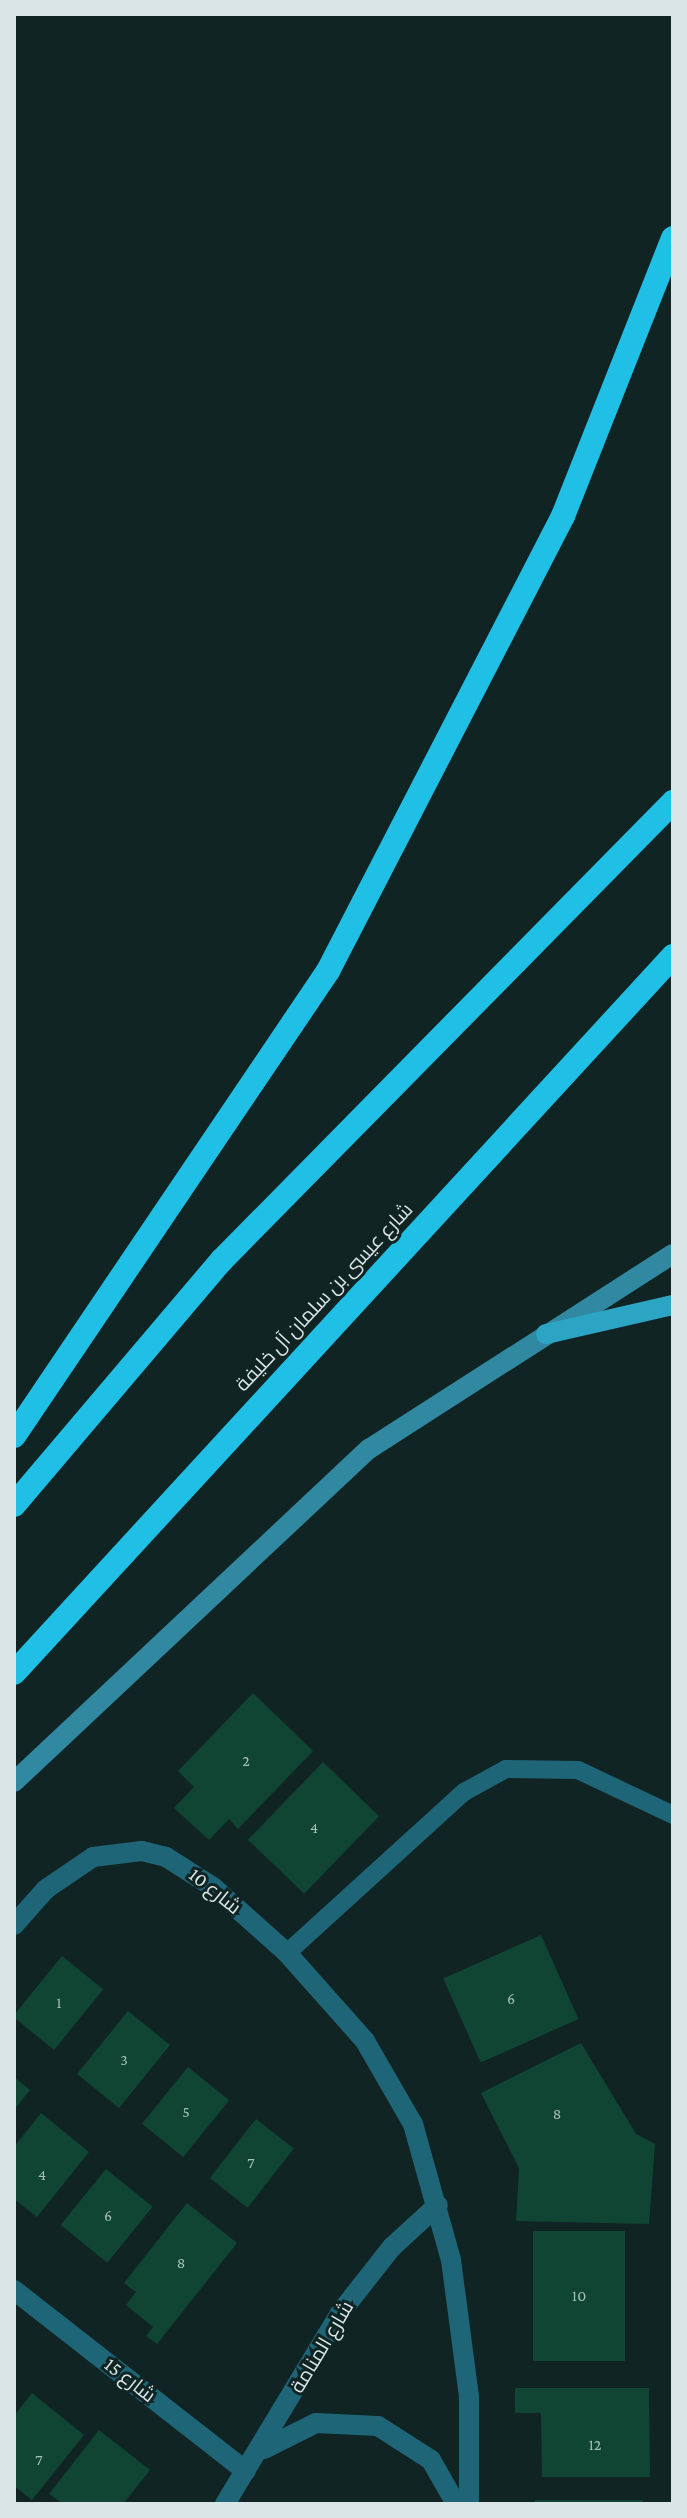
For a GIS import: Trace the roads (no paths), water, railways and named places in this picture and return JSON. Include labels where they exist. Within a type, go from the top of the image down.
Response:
[{"type":"highway","points":[[14,1436],[328,971],[563,516],[673,238]]},
{"type":"highway","points":[[14,1505],[222,1260],[673,802]]},
{"type":"highway","name":"شارع عيسى بن سلمان آل خليفة","points":[[14,1673],[673,956]]},
{"type":"main road","points":[[14,1782],[369,1449],[673,1254]]},
{"type":"main road","points":[[546,1334],[673,1305]]},
{"type":"street","name":"شارع 10","points":[[14,1925],[71,1869],[93,1857],[142,1851],[187,1868],[287,1953],[393,2083],[438,2205],[465,2348],[469,2504]]},
{"type":"street","name":"شارع المنامة","points":[[225,2504],[261,2451],[348,2302],[438,2205]]},
{"type":"street","name":"شارع 15","points":[[14,2290],[246,2471]]},
{"type":"street","points":[[261,2451],[316,2423],[378,2426],[431,2460],[456,2504]]},
{"type":"lane","points":[[287,1953],[464,1792],[506,1769],[578,1770],[673,1815]]}]
